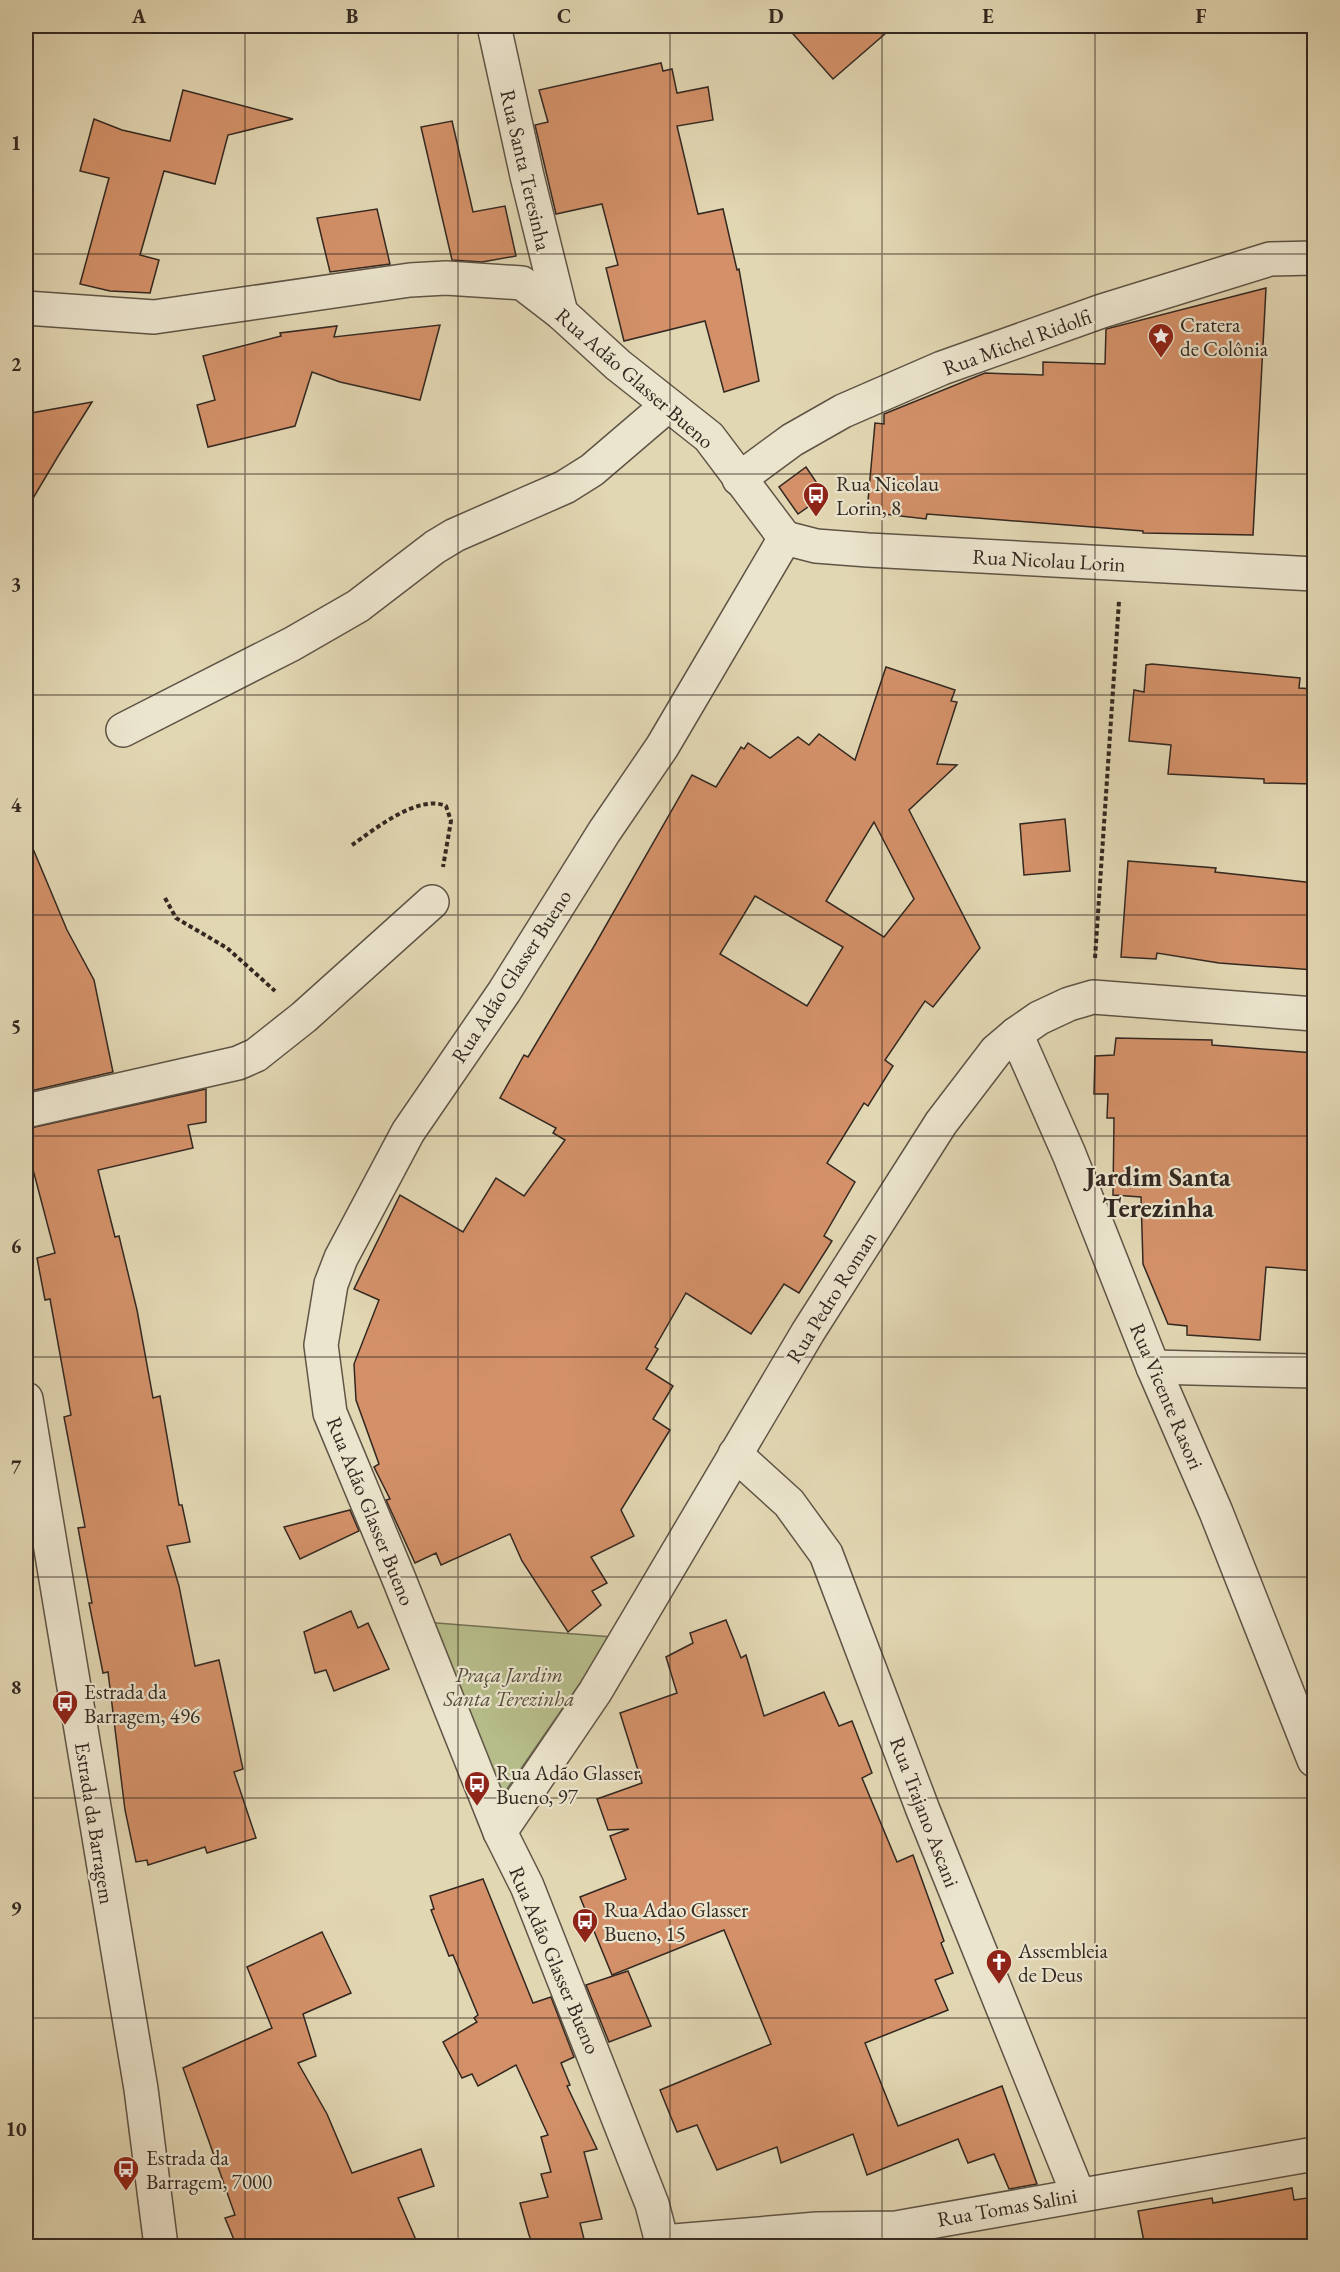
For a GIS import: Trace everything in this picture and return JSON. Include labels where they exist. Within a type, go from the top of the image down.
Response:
[{"type":"street","name":"Rua Santa Teresinha","points":[[494,26],[527,176],[561,313]]},
{"type":"street","name":"Rua Michel Ridolfi","points":[[740,479],[792,440],[843,411],[942,368],[1102,311],[1270,259],[1314,258]]},
{"type":"street","name":"Rua Adão Glasser Bueno","points":[[26,308],[153,317],[410,280],[446,278],[522,283],[561,313],[618,365],[709,437],[785,538],[662,747],[604,832],[504,992],[418,1116],[357,1227],[332,1284],[321,1345],[330,1413],[500,1832],[527,1886],[600,2068],[652,2204],[663,2244]]},
{"type":"street","points":[[123,730],[292,644],[358,606],[435,547],[455,535],[565,487],[592,470],[668,405]]},
{"type":"street","name":"Rua Nicolau Lorin","points":[[785,538],[816,546],[1314,574]]},
{"type":"street","points":[[26,1111],[238,1063],[256,1055],[304,1017],[432,902]]},
{"type":"street","name":"Rua Pedro Roman","points":[[500,1832],[595,1692],[808,1332],[941,1123],[996,1051],[1039,1018],[1069,1004],[1093,998],[1314,1014]]},
{"type":"street","name":"Rua Vicente Rasori","points":[[1016,1034],[1073,1164],[1153,1367],[1216,1512],[1314,1760]]},
{"type":"street","points":[[1153,1367],[1314,1371]]},
{"type":"street","name":"Estrada da Barragem","points":[[26,1399],[141,2090],[161,2247]]},
{"type":"street","name":"Rua Trajano Ascani","points":[[735,1454],[789,1503],[826,1554],[923,1810],[1078,2194]]},
{"type":"street","name":"Rua Tomas Salini","points":[[663,2244],[817,2229],[896,2228],[1314,2154]]},
{"type":"street","points":[[156,2211],[183,2247]]},
{"type":"path","points":[[1093,998],[1122,564]]},
{"type":"path","points":[[352,845],[388,820],[423,804],[446,806],[451,820],[450,830],[443,868],[432,902]]},
{"type":"path","points":[[165,898],[176,918],[227,948],[304,1017]]},
{"type":"green space","name":"Praça Jardim Santa Terezinha","points":[[424,1622],[612,1637],[493,1809]]},
{"type":"building","points":[[786,26],[894,26],[833,79]]},
{"type":"building","points":[[661,63],[663,71],[672,69],[677,93],[708,87],[713,120],[677,126],[698,214],[723,209],[737,270],[739,269],[759,381],[724,392],[705,321],[624,341],[606,268],[618,265],[602,204],[556,214],[535,125],[548,122],[539,90]]},
{"type":"building","points":[[183,90],[293,119],[228,135],[215,184],[164,171],[140,255],[159,260],[150,293],[110,291],[80,284],[109,178],[80,171],[94,119],[122,130],[170,141]]},
{"type":"building","points":[[452,121],[473,212],[505,206],[516,256],[482,262],[452,260],[421,127]]},
{"type":"building","points":[[377,209],[390,264],[330,272],[317,218]]},
{"type":"building","points":[[1266,288],[1253,535],[1143,533],[1143,531],[927,514],[926,519],[867,512],[875,423],[884,424],[884,414],[985,373],[1043,375],[1043,362],[1105,364],[1106,329]]},
{"type":"building","points":[[440,325],[420,400],[340,382],[312,372],[295,426],[208,447],[197,405],[215,400],[203,356],[281,336],[280,333],[337,326],[334,337]]},
{"type":"building","points":[[92,402],[60,453],[26,510],[26,414]]},
{"type":"building","points":[[806,467],[825,495],[798,514],[779,487]]},
{"type":"building","points":[[1146,665],[1300,678],[1299,688],[1314,689],[1314,784],[1264,783],[1264,779],[1168,774],[1171,745],[1129,741],[1134,690],[1144,692]]},
{"type":"building","points":[[886,667],[955,690],[951,701],[957,702],[937,764],[957,765],[909,810],[980,948],[933,1007],[925,1001],[885,1060],[893,1066],[868,1106],[864,1103],[827,1163],[855,1182],[824,1236],[832,1241],[799,1293],[784,1284],[751,1334],[686,1293],[655,1347],[658,1349],[646,1369],[673,1386],[653,1419],[670,1430],[621,1510],[634,1536],[591,1557],[607,1583],[592,1591],[601,1605],[568,1632],[522,1561],[510,1534],[441,1565],[436,1553],[415,1563],[386,1500],[390,1499],[374,1467],[379,1464],[356,1400],[354,1364],[379,1300],[354,1289],[400,1195],[463,1232],[496,1178],[524,1196],[565,1140],[553,1133],[556,1128],[500,1098],[524,1055],[528,1057],[593,948],[692,775],[716,787],[741,747],[744,749],[748,743],[770,758],[798,737],[809,745],[819,734],[855,760]],"holes":[[[874,822],[914,899],[884,937],[826,901]],[[755,896],[843,947],[807,1006],[720,954]]]},
{"type":"building","points":[[1065,819],[1070,871],[1024,875],[1020,824]]},
{"type":"building","points":[[26,832],[67,930],[94,980],[113,1072],[26,1092]]},
{"type":"building","points":[[1128,861],[1216,868],[1215,872],[1314,883],[1314,970],[1219,963],[1157,953],[1156,959],[1121,957]]},
{"type":"building","points":[[1116,1038],[1212,1040],[1212,1045],[1314,1053],[1314,1271],[1266,1267],[1260,1340],[1187,1335],[1187,1326],[1168,1324],[1143,1264],[1141,1197],[1113,1195],[1114,1118],[1107,1118],[1108,1094],[1094,1094],[1095,1056],[1114,1055]]},
{"type":"building","points":[[206,1089],[206,1122],[188,1125],[193,1148],[98,1170],[115,1237],[119,1236],[137,1310],[153,1398],[160,1396],[179,1505],[182,1505],[190,1542],[167,1546],[179,1586],[195,1666],[219,1660],[243,1769],[234,1772],[256,1838],[207,1853],[205,1847],[148,1865],[147,1860],[136,1862],[125,1810],[108,1672],[103,1673],[89,1603],[92,1603],[78,1528],[85,1527],[64,1417],[71,1415],[50,1299],[45,1300],[37,1258],[55,1253],[26,1143],[26,1129]]},
{"type":"building","points":[[350,1510],[359,1531],[300,1559],[284,1527]]},
{"type":"building","points":[[351,1611],[358,1628],[368,1623],[389,1669],[334,1691],[326,1670],[315,1673],[304,1632]]},
{"type":"building","points":[[726,1620],[741,1658],[746,1655],[764,1716],[824,1692],[839,1726],[852,1721],[872,1773],[862,1778],[897,1862],[913,1855],[944,1941],[941,1943],[953,1973],[935,1980],[948,2010],[865,2043],[898,2126],[1002,2086],[1037,2184],[1009,2189],[994,2154],[968,2163],[958,2139],[867,2175],[853,2134],[781,2163],[777,2147],[717,2170],[697,2125],[677,2132],[660,2090],[771,2044],[724,1930],[612,1975],[580,1897],[626,1879],[610,1836],[629,1829],[608,1830],[597,1799],[642,1783],[620,1713],[677,1693],[666,1657],[693,1643],[690,1633]]},
{"type":"building","points":[[483,1879],[533,2003],[551,1997],[574,2057],[561,2063],[570,2085],[567,2086],[597,2149],[584,2152],[602,2219],[580,2223],[586,2247],[534,2247],[529,2235],[520,2203],[548,2197],[541,2174],[551,2172],[541,2137],[548,2135],[516,2065],[478,2086],[472,2074],[462,2078],[443,2042],[477,2022],[474,2018],[478,2015],[453,1955],[449,1956],[431,1910],[434,1909],[430,1896]]},
{"type":"building","points":[[322,1932],[351,1993],[303,2014],[316,2056],[298,2063],[327,2114],[352,2173],[421,2149],[434,2186],[398,2198],[419,2247],[237,2247],[225,2218],[235,2215],[183,2068],[272,2028],[247,1967]]},
{"type":"building","points":[[628,1971],[651,2026],[609,2042],[586,1985]]},
{"type":"building","points":[[1292,2188],[1294,2200],[1314,2197],[1314,2247],[1145,2247],[1138,2211],[1212,2198],[1213,2203]]},
{"type":"place","name":"Cratera de Colônia","points":[[1161,359]]},
{"type":"place","name":"Rua Nicolau Lorin, 8","points":[[816,518]]},
{"type":"place","name":"Estrada da Barragem, 496","points":[[65,1726]]},
{"type":"place","name":"Rua Adão Glasser Bueno, 97","points":[[477,1807]]},
{"type":"place","name":"Rua Adao Glasser Bueno, 15","points":[[585,1944]]},
{"type":"place","name":"Assembleia de Deus","points":[[999,1985]]},
{"type":"place","name":"Estrada da Barragem, 7000","points":[[126,2192]]},
{"type":"district","name":"Jardim Santa Terezinha","points":[[1158,1192]]}]
